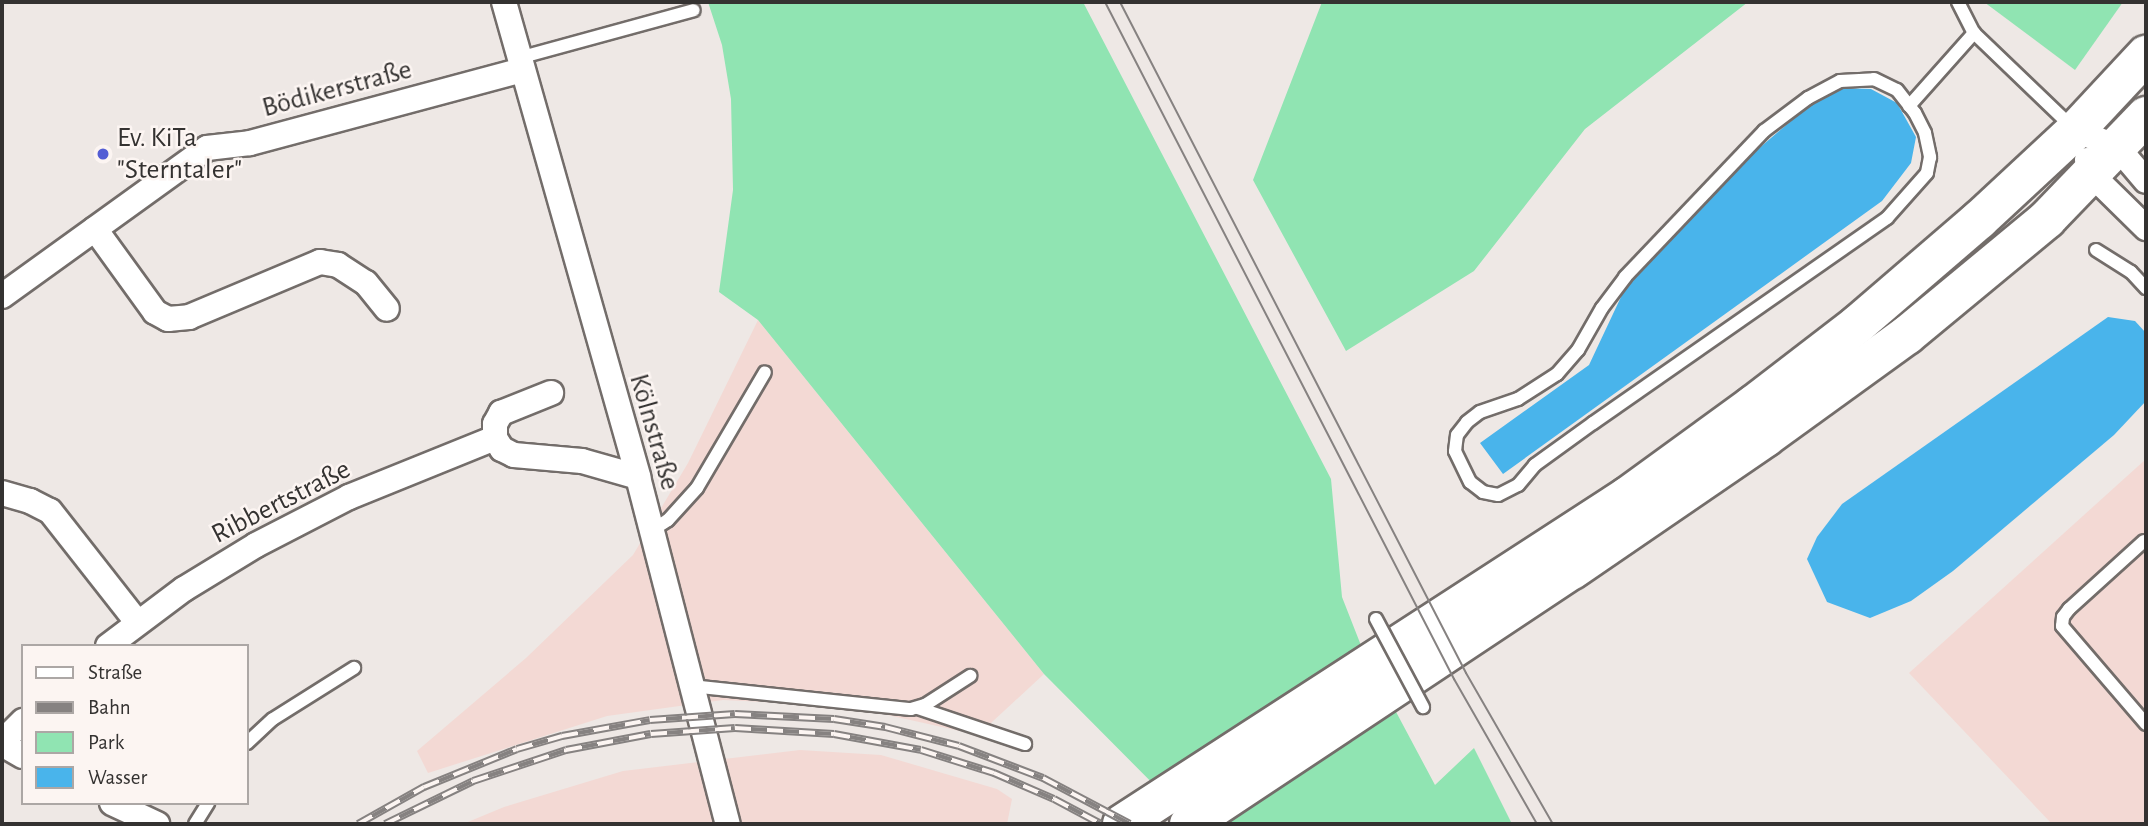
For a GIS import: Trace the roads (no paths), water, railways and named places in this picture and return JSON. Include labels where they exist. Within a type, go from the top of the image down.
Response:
[{"type":"main road","points":[[1122,824],[1639,489],[1858,324],[1979,220],[2076,130],[2146,55]]},
{"type":"main road","points":[[1189,824],[1572,570],[1777,429],[1907,334],[2028,235],[2092,175],[2146,116]]},
{"type":"street","name":"Kölnstraße","points":[[504,2],[638,477],[650,532],[728,824]]},
{"type":"street","name":"Bödikerstraße","points":[[2,296],[207,148],[250,143],[521,64]]},
{"type":"street","points":[[2076,130],[2118,148],[2146,181]]},
{"type":"street","points":[[2076,130],[2092,175],[2146,228]]},
{"type":"street","points":[[95,229],[155,312],[168,319],[190,317],[320,262],[338,265],[366,283],[387,309]]},
{"type":"street","points":[[551,393],[501,413],[495,424],[495,438],[502,449],[514,455],[582,461],[638,477]]},
{"type":"street","name":"Ribbertstraße","points":[[110,644],[137,622],[256,544],[349,497],[495,438]]},
{"type":"street","points":[[2,493],[30,501],[50,512],[137,622]]},
{"type":"street","points":[[21,723],[2,743],[21,754]]},
{"type":"street","points":[[116,805],[157,824]]},
{"type":"lane","points":[[1958,2],[1974,33],[2076,130]]},
{"type":"lane","points":[[521,64],[694,10]]},
{"type":"lane","points":[[1909,106],[1974,33]]},
{"type":"lane","points":[[1874,79],[1897,90],[1909,106],[1925,133],[1930,157],[1927,173],[1887,218],[1593,423],[1535,465],[1518,485],[1499,495],[1483,492],[1470,482],[1455,452],[1457,435],[1467,422],[1480,412],[1518,400],[1556,374],[1578,349],[1602,308],[1625,277],[1764,131],[1808,98],[1840,81],[1874,79]]},
{"type":"lane","points":[[2096,250],[2132,272],[2146,288]]},
{"type":"lane","points":[[650,532],[668,520],[698,488],[765,373]]},
{"type":"lane","points":[[2144,541],[2069,609],[2063,617],[2062,626],[2146,724]]},
{"type":"lane","points":[[1376,619],[1423,707]]},
{"type":"lane","points":[[248,742],[273,719],[354,668]]},
{"type":"lane","points":[[918,708],[970,676]]},
{"type":"lane","points":[[691,686],[918,708],[1025,744]]},
{"type":"lane","points":[[195,824],[207,805]]},
{"type":"water","points":[[1841,88],[1871,89],[1897,103],[1916,137],[1911,163],[1882,201],[1503,474],[1480,443],[1589,365],[1628,282],[1750,156],[1805,109]]},
{"type":"water","points":[[2108,317],[2135,321],[2146,333],[2146,401],[2114,435],[1953,571],[1911,601],[1870,618],[1827,602],[1807,559],[1817,537],[1842,504]]},
{"type":"tram line","points":[[1105,2],[1454,679],[1537,824]]},
{"type":"tram line","points":[[1120,2],[1466,673],[1553,824]]},
{"type":"railway","points":[[358,824],[424,787],[517,749],[562,736],[650,720],[735,714],[834,719],[885,727],[959,746],[1043,778],[1130,824]]},
{"type":"railway","points":[[385,824],[473,781],[566,750],[651,734],[735,728],[834,734],[921,750],[994,773],[1054,799],[1101,824]]},
{"type":"place","name":"Ev. KiTa \"Sterntaler\"","points":[[103,154]]}]
